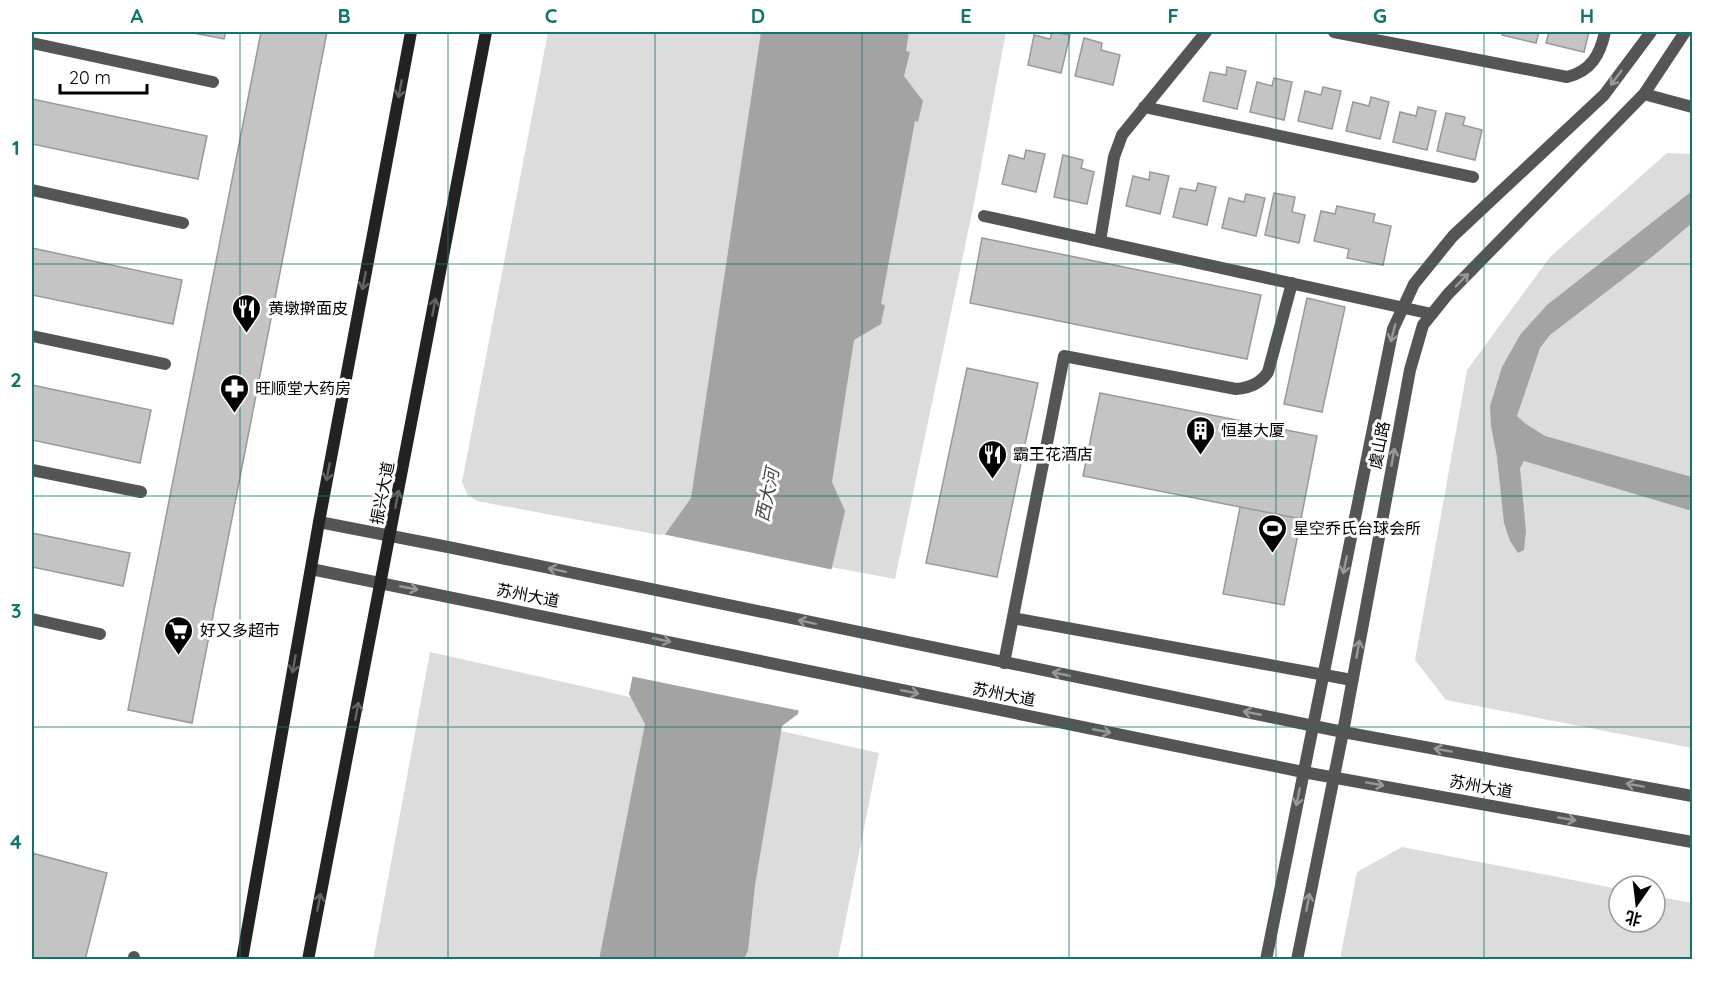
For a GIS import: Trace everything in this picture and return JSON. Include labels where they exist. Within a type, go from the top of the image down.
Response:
[{"type":"main road","points":[[242,960],[319,522],[411,32]]},
{"type":"main road","name":"振兴大道","points":[[308,960],[486,32]]},
{"type":"street","points":[[1100,241],[1114,157],[1122,135],[1206,32]]},
{"type":"street","points":[[1334,32],[1567,77],[1579,74],[1590,66],[1597,55],[1605,32]]},
{"type":"street","name":"虞山路","points":[[1266,960],[1394,328],[1414,284],[1453,236],[1604,94],[1651,32]]},
{"type":"street","name":"虞山路","points":[[1297,960],[1343,732],[1410,370],[1423,326],[1448,294],[1644,94],[1685,32]]},
{"type":"street","points":[[32,43],[213,82]]},
{"type":"street","points":[[1644,94],[1692,107]]},
{"type":"street","points":[[1144,107],[1473,177]]},
{"type":"street","points":[[32,190],[183,224]]},
{"type":"street","points":[[984,216],[1432,314]]},
{"type":"street","points":[[1004,663],[1064,356],[1236,389],[1246,388],[1264,379],[1268,372],[1292,283]]},
{"type":"street","points":[[32,336],[165,364]]},
{"type":"street","points":[[32,470],[141,492]]},
{"type":"street","name":"苏州大道","points":[[319,522],[1343,732],[1692,796]]},
{"type":"street","name":"苏州大道","points":[[311,569],[1303,772],[1692,842]]},
{"type":"street","points":[[1012,618],[1352,680]]},
{"type":"street","points":[[32,620],[100,634]]},
{"type":"shaded area","points":[[548,32],[1006,32],[974,203],[895,579],[477,501],[467,494],[462,482]]},
{"type":"shaded area","points":[[1667,153],[1692,154],[1692,748],[1446,700],[1415,660],[1467,370],[1550,257]]},
{"type":"shaded area","points":[[430,652],[879,753],[838,959],[373,960]]},
{"type":"shaded area","points":[[1402,847],[1607,887],[1607,934],[1667,934],[1667,898],[1692,903],[1692,959],[1340,959],[1357,872]]},
{"type":"water","name":"西大河","points":[[761,32],[909,32],[906,51],[910,52],[904,76],[923,101],[918,122],[915,121],[881,304],[885,305],[881,324],[854,340],[832,482],[845,511],[798,714],[782,726],[755,885],[748,951],[744,959],[599,960],[645,724],[629,694],[659,543],[691,498]]},
{"type":"water","points":[[1692,191],[1692,223],[1550,335],[1540,348],[1517,416],[1545,436],[1692,477],[1692,511],[1524,461],[1520,468],[1526,531],[1524,550],[1518,553],[1510,541],[1504,523],[1497,457],[1491,426],[1490,406],[1502,367],[1520,335],[1547,305]]},
{"type":"pier","points":[[662,534],[834,570],[801,711],[630,676],[656,543]]},
{"type":"building","points":[[188,32],[226,32],[224,39]]},
{"type":"building","points":[[261,32],[327,32],[192,723],[128,710]]},
{"type":"building","points":[[1052,32],[1070,35],[1061,73],[1028,65],[1034,35],[1050,39]]},
{"type":"building","points":[[1503,32],[1539,32],[1536,43],[1502,35]]},
{"type":"building","points":[[1549,32],[1589,32],[1584,52],[1546,43]]},
{"type":"building","points":[[1084,38],[1102,43],[1101,50],[1120,55],[1113,85],[1075,76]]},
{"type":"building","points":[[1227,67],[1246,71],[1237,109],[1203,101],[1210,72],[1226,75]]},
{"type":"building","points":[[1274,78],[1292,82],[1284,120],[1250,112],[1257,82],[1272,86]]},
{"type":"building","points":[[1323,87],[1341,91],[1332,129],[1298,121],[1305,91],[1321,95]]},
{"type":"building","points":[[1371,97],[1389,102],[1380,139],[1346,131],[1353,102],[1369,106]]},
{"type":"building","points":[[32,99],[207,136],[198,179],[32,144]]},
{"type":"building","points":[[1418,107],[1436,111],[1427,150],[1393,142],[1400,112],[1416,116]]},
{"type":"building","points":[[1446,113],[1465,117],[1463,125],[1482,130],[1475,160],[1437,151]]},
{"type":"building","points":[[1026,150],[1045,154],[1036,192],[1002,184],[1009,155],[1024,159]]},
{"type":"building","points":[[1063,155],[1083,160],[1081,168],[1094,172],[1087,204],[1054,197]]},
{"type":"building","points":[[1150,172],[1169,176],[1160,214],[1126,206],[1133,176],[1149,180]]},
{"type":"building","points":[[1198,183],[1216,187],[1207,225],[1173,217],[1180,188],[1196,191]]},
{"type":"building","points":[[1274,193],[1295,197],[1292,212],[1305,215],[1299,243],[1265,235]]},
{"type":"building","points":[[1246,194],[1265,198],[1256,236],[1222,228],[1229,198],[1244,202]]},
{"type":"building","points":[[1337,206],[1375,214],[1373,222],[1391,226],[1383,265],[1347,258],[1349,249],[1314,241],[1321,211],[1335,214]]},
{"type":"building","points":[[982,238],[1261,295],[1247,359],[970,303]]},
{"type":"building","points":[[32,248],[182,280],[173,324],[32,295]]},
{"type":"building","points":[[1307,298],[1345,307],[1322,412],[1284,404]]},
{"type":"building","points":[[967,368],[1038,383],[997,577],[926,563]]},
{"type":"building","points":[[32,385],[151,410],[140,463],[32,440]]},
{"type":"building","name":"恒基大厦","points":[[1100,393],[1317,436],[1301,519],[1083,476]]},
{"type":"building","points":[[1240,507],[1301,519],[1284,605],[1223,594]]},
{"type":"building","points":[[32,533],[130,553],[123,586],[32,567]]},
{"type":"building","points":[[32,853],[107,873],[85,960],[32,960]]},
{"type":"place","name":"黄墩擀面皮","points":[[247,334]]},
{"type":"place","name":"旺顺堂大药房","points":[[234,414]]},
{"type":"place","name":"恒基大厦","points":[[1200,456]]},
{"type":"place","name":"霸王花酒店","points":[[992,480]]},
{"type":"place","name":"星空乔氏台球会所","points":[[1272,554]]},
{"type":"place","name":"好又多超市","points":[[179,656]]}]
